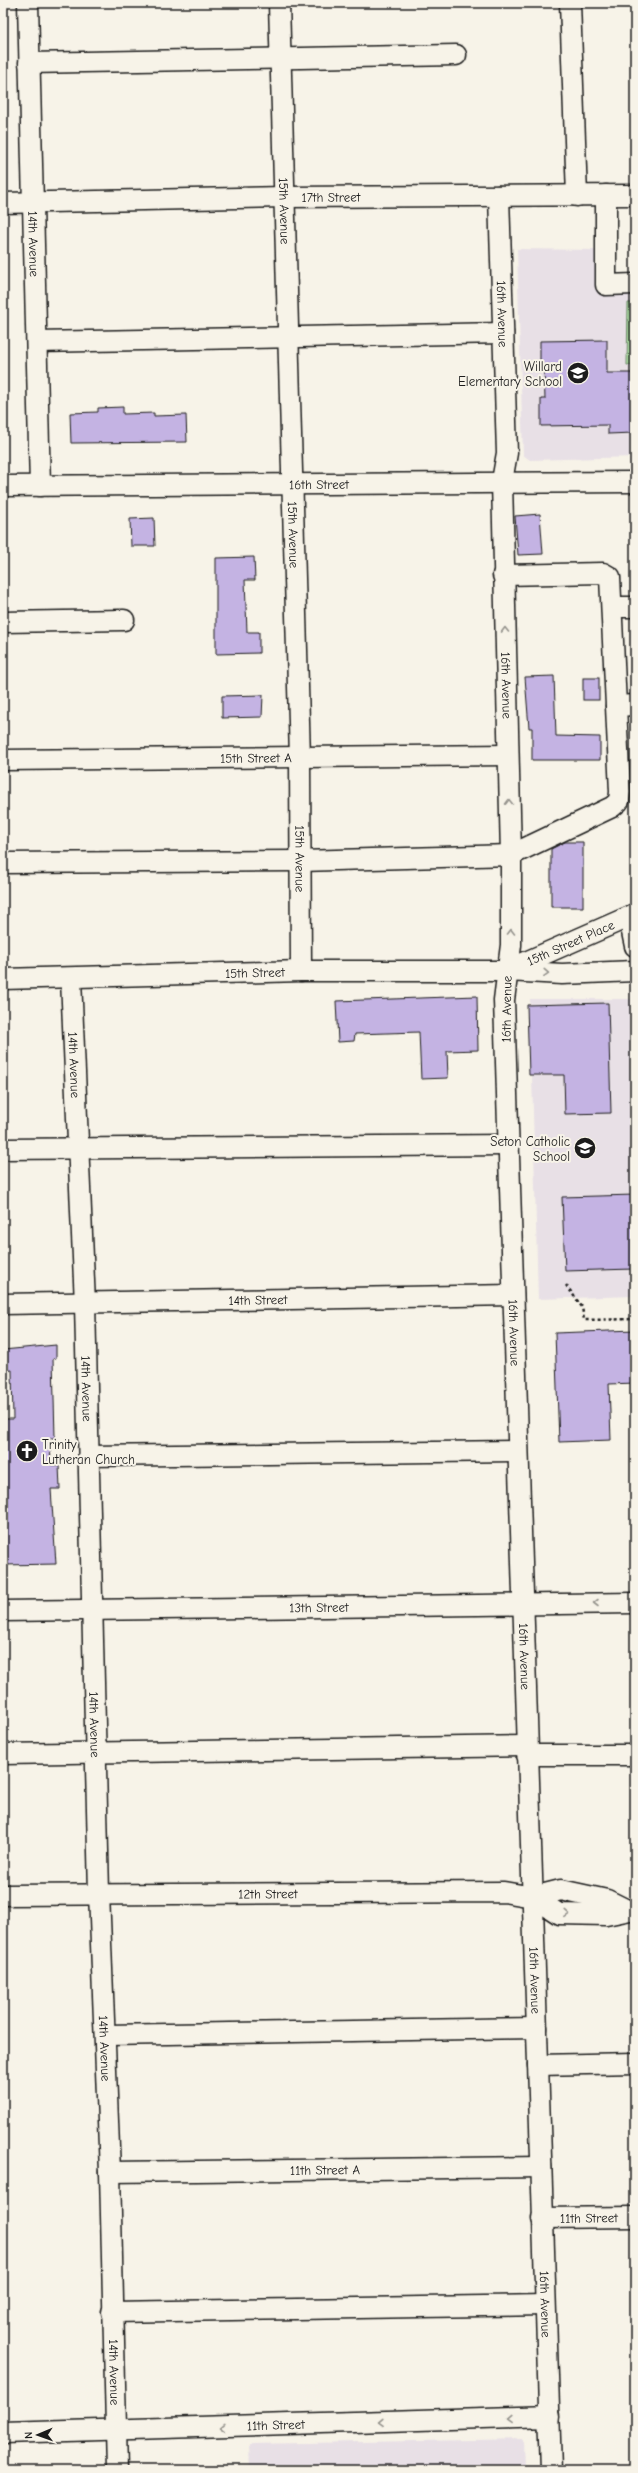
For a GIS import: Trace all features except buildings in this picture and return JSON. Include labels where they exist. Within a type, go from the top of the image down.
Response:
[{"type":"street","name":"14th Avenue","points":[[28,3],[40,486]]},
{"type":"street","name":"15th Avenue","points":[[279,3],[288,338],[294,485],[300,758],[301,971]]},
{"type":"street","points":[[570,3],[577,196]]},
{"type":"street","points":[[29,63],[456,55]]},
{"type":"street","points":[[606,195],[606,284],[635,284]]},
{"type":"street","name":"17th Street","points":[[3,203],[284,197],[635,195]]},
{"type":"street","name":"16th Avenue","points":[[499,196],[507,454],[502,482],[511,855],[511,945],[504,1000],[526,1750],[537,2028],[544,2305],[550,2416],[551,2470]]},
{"type":"street","points":[[37,342],[288,338],[503,332]]},
{"type":"street","name":"16th Street","points":[[3,486],[635,482]]},
{"type":"street","points":[[3,862],[301,861],[511,855],[612,807],[618,801],[620,792],[625,706],[610,578],[603,573],[504,575]]},
{"type":"street","points":[[613,607],[635,607]]},
{"type":"street","points":[[3,622],[124,620]]},
{"type":"street","name":"15th Street A","points":[[3,760],[508,755]]},
{"type":"street","points":[[635,914],[632,932],[635,946]]},
{"type":"street","name":"15th Street Place","points":[[507,971],[635,914]]},
{"type":"street","name":"15th Street","points":[[3,979],[71,979],[301,971],[507,971],[562,974],[635,971]]},
{"type":"street","name":"14th Avenue","points":[[71,979],[85,1304],[97,1753],[99,1893],[106,2035],[117,2470]]},
{"type":"street","points":[[3,1148],[509,1145]]},
{"type":"street","name":"14th Street","points":[[3,1304],[85,1304],[513,1295]]},
{"type":"street","points":[[89,1456],[517,1451]]},
{"type":"street","name":"13th Street","points":[[3,1610],[635,1603]]},
{"type":"street","points":[[3,1754],[526,1750],[635,1755]]},
{"type":"street","name":"12th Street","points":[[3,1895],[99,1893],[504,1892],[532,1897],[560,1914],[606,1915],[631,1910]]},
{"type":"street","points":[[106,2035],[537,2028]]},
{"type":"street","points":[[538,2064],[635,2063]]},
{"type":"street","name":"11th Street A","points":[[110,2172],[541,2167]]},
{"type":"street","name":"11th Street","points":[[542,2218],[635,2217]]},
{"type":"street","points":[[112,2312],[544,2305]]},
{"type":"street","name":"11th Street","points":[[3,2433],[550,2416]]},
{"type":"path","points":[[566,1285],[582,1307],[584,1320],[635,1319]]},
{"type":"shaded area","name":"Willard Elementary School","points":[[517,249],[598,250],[599,291],[635,290],[635,457],[530,460],[523,455]]},
{"type":"shaded area","name":"Seton Catholic School","points":[[530,999],[635,999],[635,1296],[538,1299]]},
{"type":"shaded area","points":[[524,2439],[525,2470],[250,2470],[249,2444]]},
{"type":"green space","points":[[628,303],[635,303],[635,365],[627,365]]},
{"type":"place","name":"Willard Elementary School","points":[[578,373]]},
{"type":"place","name":"Seton Catholic School","points":[[585,1148]]},
{"type":"place","name":"Trinity Lutheran Church","points":[[27,1451]]}]
